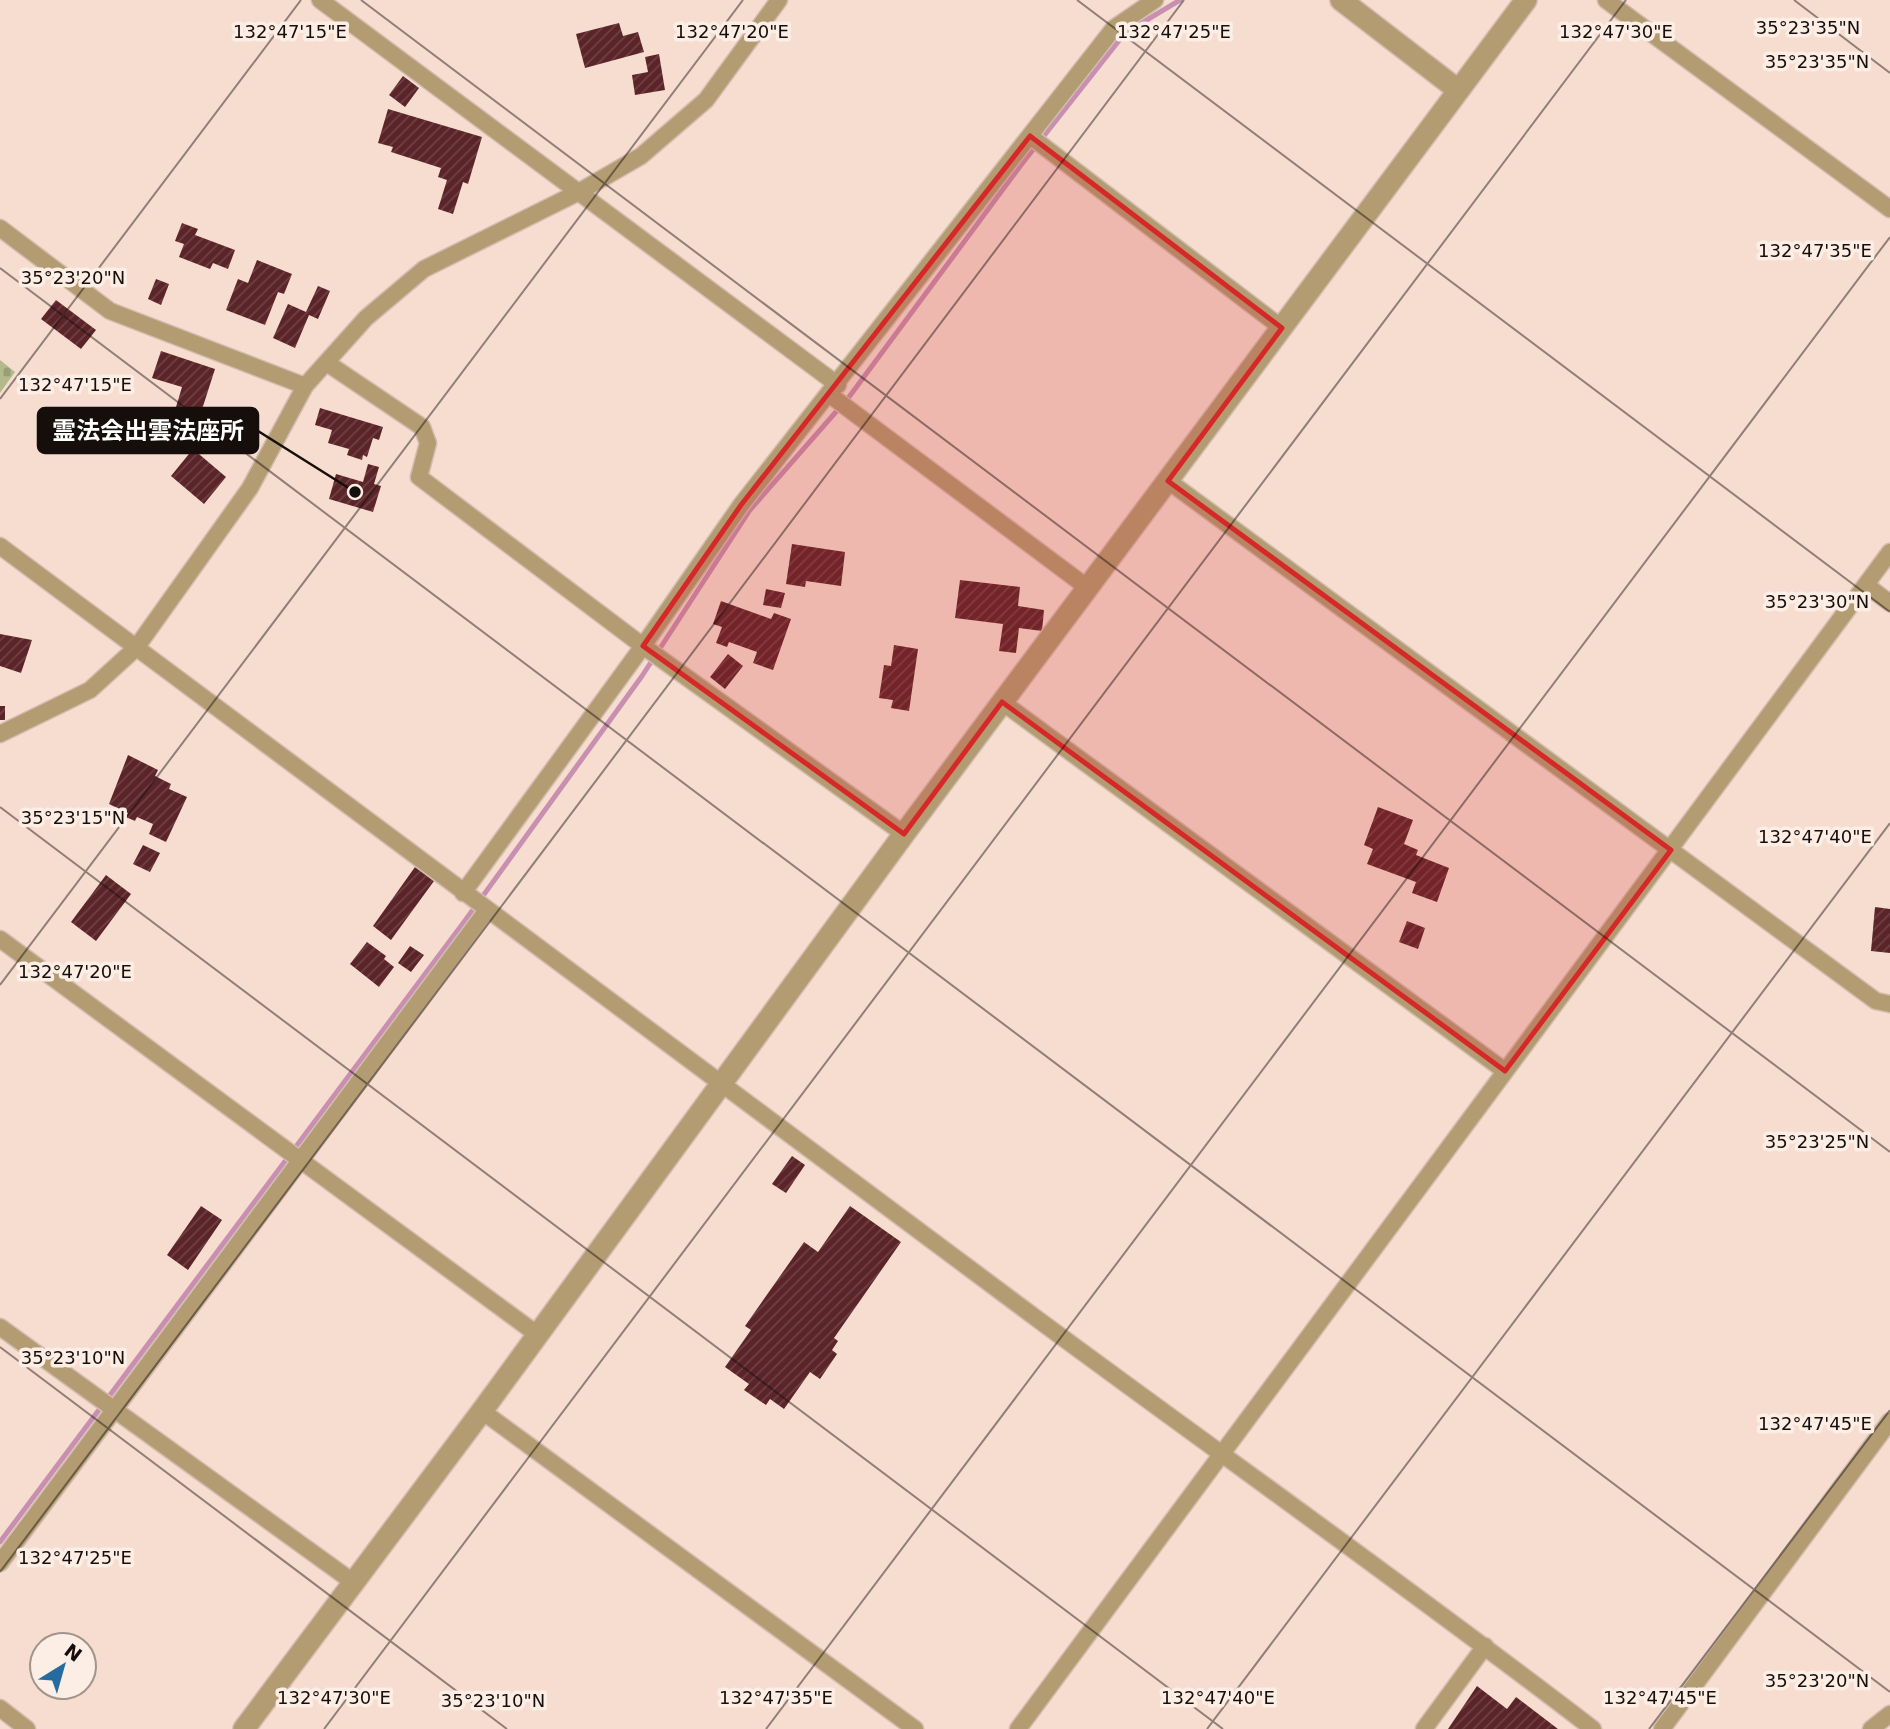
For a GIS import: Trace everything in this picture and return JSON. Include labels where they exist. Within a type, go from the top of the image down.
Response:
[{"type":"street","points":[[320,0],[577,193],[1088,588]]},
{"type":"street","points":[[0,734],[90,690],[136,648],[250,488],[305,386],[366,318],[424,269],[577,193],[640,156],[706,100],[779,0]]},
{"type":"street","points":[[463,892],[643,646],[741,505],[834,390],[1114,28],[1155,0]]},
{"type":"street","points":[[1341,0],[1458,90]]},
{"type":"street","points":[[244,1729],[482,1411],[904,834],[1526,0]]},
{"type":"street","points":[[1606,0],[1890,209]]},
{"type":"street","points":[[1030,136],[1282,328]]},
{"type":"street","points":[[0,228],[110,311],[305,386]]},
{"type":"street","points":[[327,363],[422,427],[428,443],[419,477],[643,646],[904,834]]},
{"type":"street","points":[[1171,477],[1171,483],[1876,1001],[1890,1004]]},
{"type":"street","points":[[0,547],[721,1085],[1485,1646],[1593,1729]]},
{"type":"street","points":[[1017,1729],[1890,552]]},
{"type":"street","points":[[1866,585],[1890,603]]},
{"type":"street","points":[[1002,702],[1505,1071]]},
{"type":"street","points":[[0,1563],[487,910]]},
{"type":"street","points":[[0,939],[538,1335]]},
{"type":"street","points":[[0,1327],[353,1582]]},
{"type":"street","points":[[482,1411],[915,1729]]},
{"type":"street","points":[[1662,1729],[1890,1421]]},
{"type":"street","points":[[1423,1729],[1485,1646]]},
{"type":"street","points":[[0,1708],[27,1729]]},
{"type":"street","points":[[1871,1729],[1890,1714]]},
{"type":"highlighted area","points":[[1030,136],[1282,328],[1168,481],[1671,850],[1505,1071],[1002,702],[904,834],[643,646],[741,505]]},
{"type":"green space","points":[[0,360],[15,372],[0,393]]},
{"type":"building","points":[[619,23],[623,36],[638,32],[644,52],[585,68],[576,34]]},
{"type":"building","points":[[659,54],[665,90],[635,95],[632,75],[648,72],[645,57]]},
{"type":"building","points":[[403,76],[419,88],[405,107],[389,95]]},
{"type":"building","points":[[388,109],[482,137],[468,184],[463,182],[453,214],[438,209],[447,180],[438,177],[441,168],[391,152],[393,147],[378,143]]},
{"type":"building","points":[[182,223],[198,229],[195,235],[235,250],[228,269],[213,263],[210,269],[179,257],[184,244],[175,241]]},
{"type":"building","points":[[257,260],[292,274],[284,294],[278,292],[265,325],[226,310],[238,279],[248,283]]},
{"type":"building","points":[[156,279],[169,284],[161,305],[148,299]]},
{"type":"building","points":[[318,286],[330,291],[318,319],[309,315],[295,348],[273,338],[288,304],[306,312]]},
{"type":"building","points":[[56,300],[96,330],[81,349],[41,319]]},
{"type":"building","points":[[161,351],[215,369],[197,425],[173,417],[182,387],[152,378]]},
{"type":"building","points":[[320,408],[383,427],[379,440],[373,438],[367,457],[363,455],[362,460],[347,455],[349,449],[328,443],[332,430],[315,425]]},
{"type":"building","points":[[217,422],[248,434],[241,454],[209,443]]},
{"type":"building","points":[[193,449],[226,477],[204,504],[171,476]]},
{"type":"building","points":[[368,464],[379,467],[374,484],[381,486],[373,512],[329,499],[336,474],[363,482]]},
{"type":"building","points":[[792,544],[845,552],[841,586],[806,581],[805,587],[786,584]]},
{"type":"building","points":[[960,580],[1020,587],[1018,606],[1044,610],[1042,631],[1019,628],[1016,653],[999,651],[1003,624],[955,618]]},
{"type":"building","points":[[766,589],[785,593],[781,608],[763,605]]},
{"type":"building","points":[[721,601],[771,619],[774,613],[791,619],[773,670],[753,663],[757,652],[729,642],[727,647],[716,643],[722,627],[713,624]]},
{"type":"building","points":[[0,634],[32,640],[21,673],[0,666]]},
{"type":"building","points":[[894,645],[918,649],[909,711],[891,708],[893,700],[879,698],[884,665],[891,666]]},
{"type":"building","points":[[728,654],[743,666],[725,689],[710,677]]},
{"type":"building","points":[[0,706],[5,706],[5,720],[0,720]]},
{"type":"building","points":[[128,755],[158,770],[155,776],[171,784],[169,789],[187,797],[166,842],[149,834],[153,824],[137,817],[135,821],[126,817],[128,813],[109,804]]},
{"type":"building","points":[[1378,807],[1413,820],[1404,844],[1418,850],[1416,855],[1449,868],[1437,902],[1412,893],[1416,882],[1367,864],[1373,849],[1364,845]]},
{"type":"building","points":[[143,845],[160,853],[150,872],[133,864]]},
{"type":"building","points":[[415,867],[434,881],[391,940],[373,926]]},
{"type":"building","points":[[106,875],[131,894],[96,941],[71,922]]},
{"type":"building","points":[[1875,907],[1890,909],[1890,953],[1871,951]]},
{"type":"building","points":[[1407,921],[1425,928],[1418,949],[1399,942]]},
{"type":"building","points":[[367,942],[386,956],[384,959],[394,967],[379,987],[350,964]]},
{"type":"building","points":[[410,946],[424,955],[411,972],[398,963]]},
{"type":"building","points":[[792,1156],[805,1165],[786,1193],[772,1184]]},
{"type":"building","points":[[201,1206],[222,1220],[188,1270],[167,1255]]},
{"type":"building","points":[[850,1206],[901,1242],[834,1338],[838,1341],[832,1350],[837,1354],[820,1379],[810,1372],[784,1409],[770,1399],[766,1405],[744,1390],[749,1384],[725,1367],[751,1330],[745,1326],[804,1242],[818,1252]]},
{"type":"building","points":[[1477,1686],[1507,1709],[1516,1697],[1558,1729],[1448,1729]]},
{"type":"waterway","points":[[0,1542],[464,922],[642,676],[750,510],[849,397],[1021,165],[1125,33],[1180,0]]},
{"type":"place","name":"霊法会出雲法座所","points":[[355,492]]}]
